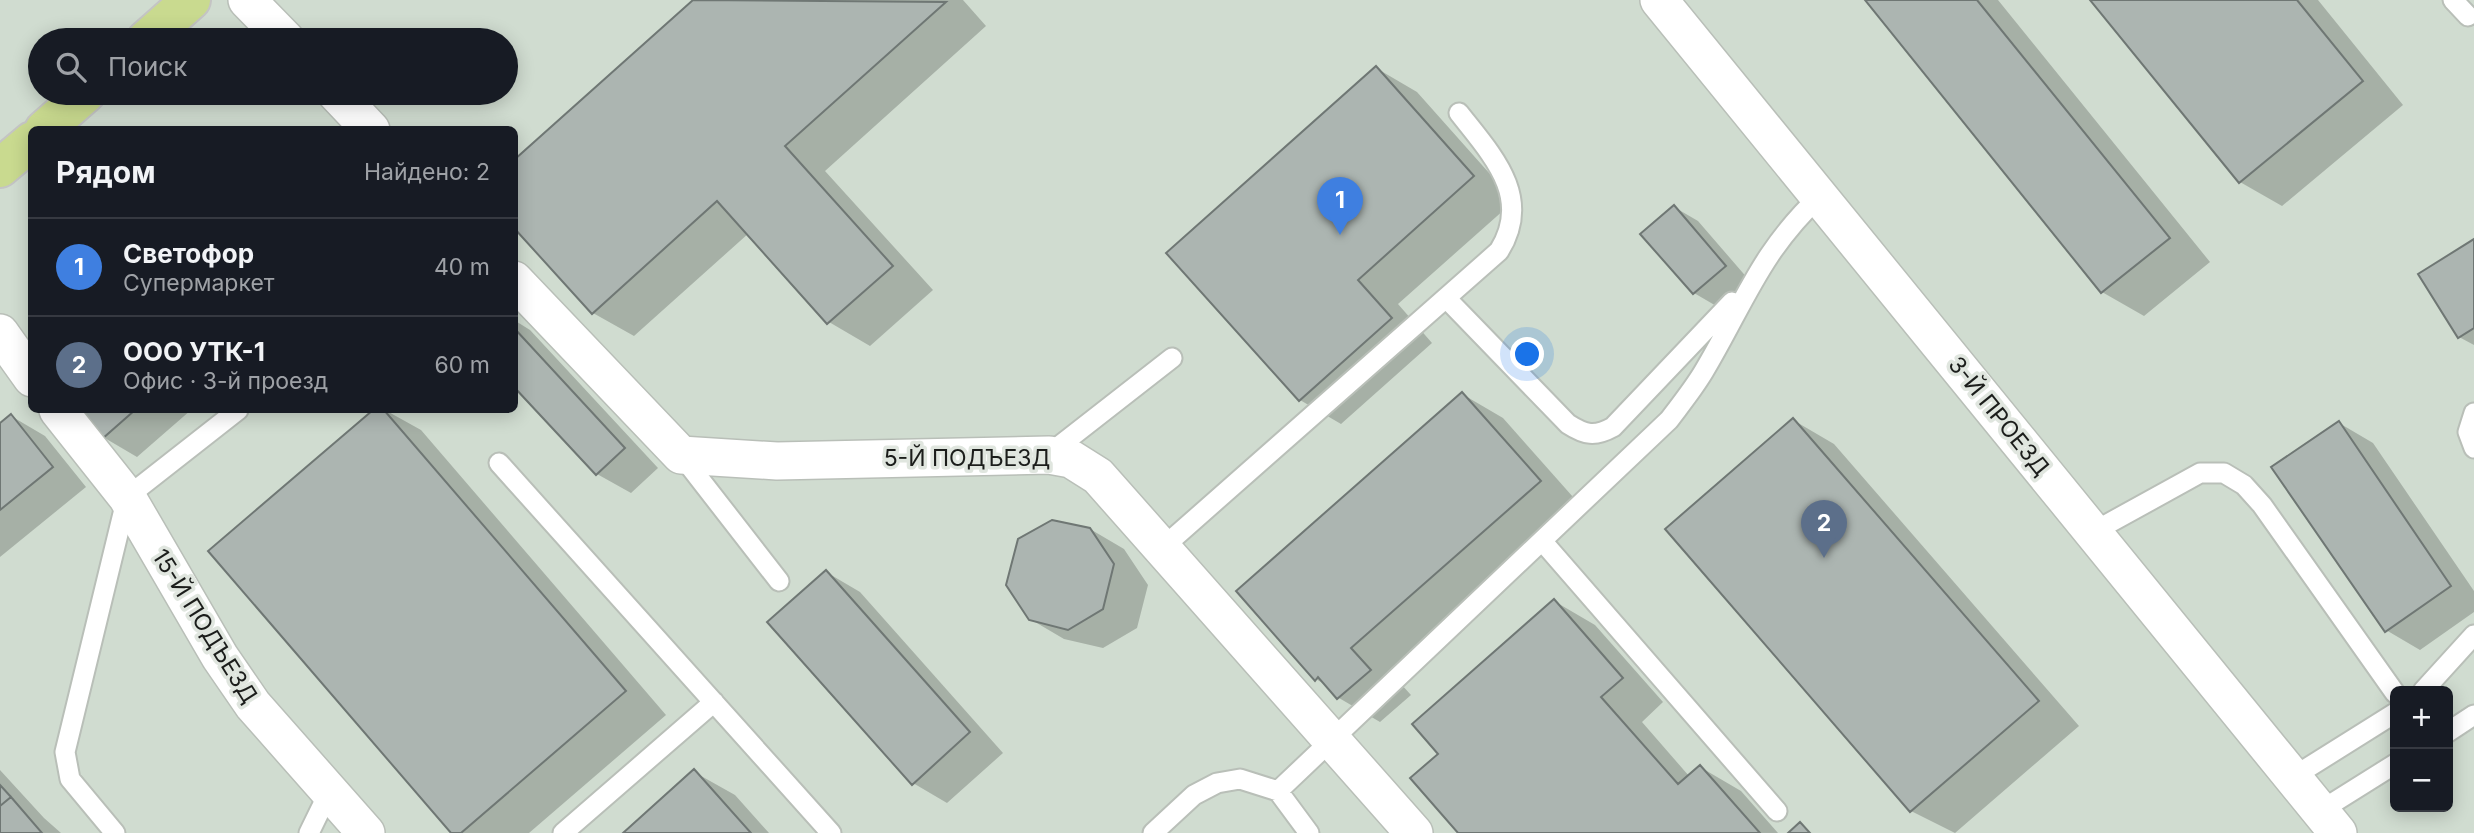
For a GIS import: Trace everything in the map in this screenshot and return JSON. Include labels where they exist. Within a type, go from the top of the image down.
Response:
[{"type":"main road","points":[[160,28],[191,0]]},
{"type":"main road","points":[[49,126],[72,105]]},
{"type":"main road","points":[[0,168],[28,144]]},
{"type":"street","points":[[247,0],[274,28]]},
{"type":"street","name":"3-Й ПРОЕЗД","points":[[1660,0],[2329,822]]},
{"type":"street","points":[[347,105],[367,126]]},
{"type":"street","points":[[518,284],[681,455]]},
{"type":"street","points":[[0,333],[28,372]]},
{"type":"street","name":"15-Й ПОДЪЕЗД","points":[[60,413],[127,497],[220,657],[253,705],[366,833]]},
{"type":"street","name":"5-Й ПОДЪЕЗД","points":[[681,455],[776,461],[1049,455],[1071,459],[1098,476],[1414,833]]},
{"type":"lane","points":[[2453,0],[2468,16]]},
{"type":"lane","points":[[1161,549],[1499,251],[1508,237],[1514,216],[1497,162],[1459,113]]},
{"type":"lane","points":[[1279,790],[1669,420],[1703,372],[1749,285],[1777,240],[1821,195]]},
{"type":"lane","points":[[1446,298],[1568,424],[1584,434],[1600,434],[1613,427],[1749,285]]},
{"type":"lane","points":[[1049,455],[1172,358]]},
{"type":"lane","points":[[116,833],[70,779],[65,752],[127,497],[234,413]]},
{"type":"lane","points":[[2474,413],[2468,432],[2474,448]]},
{"type":"lane","points":[[681,455],[779,581]]},
{"type":"lane","points":[[499,463],[831,833]]},
{"type":"lane","points":[[2093,532],[2200,473],[2224,473],[2244,485],[2262,505],[2390,686]]},
{"type":"lane","points":[[1543,542],[1777,811]]},
{"type":"lane","points":[[2428,686],[2474,635]]},
{"type":"lane","points":[[563,833],[714,702]]},
{"type":"lane","points":[[2453,729],[2474,715]]},
{"type":"lane","points":[[2293,777],[2390,716]]},
{"type":"lane","points":[[2329,822],[2390,768]]},
{"type":"lane","points":[[1153,833],[1194,795],[1217,783],[1240,779],[1279,790],[1310,833]]},
{"type":"lane","points":[[309,833],[329,792]]},
{"type":"shaded area","points":[[0,0],[2474,0],[2474,833],[0,833]]},
{"type":"building","points":[[693,0],[946,2],[785,146],[893,266],[827,324],[717,201],[592,314],[518,232],[518,156]]},
{"type":"building","points":[[1865,0],[1977,0],[2170,238],[2101,293]]},
{"type":"building","points":[[2090,0],[2297,0],[2363,81],[2239,183]]},
{"type":"building","points":[[1376,66],[1474,176],[1358,280],[1392,318],[1299,401],[1166,253]]},
{"type":"building","points":[[1674,205],[1726,266],[1693,294],[1640,234]]},
{"type":"building","points":[[2474,239],[2474,328],[2458,338],[2418,274]]},
{"type":"building","points":[[518,332],[625,448],[596,475],[518,391]]},
{"type":"building","points":[[1462,392],[1541,481],[1351,648],[1371,670],[1337,699],[1318,677],[1315,681],[1236,591]]},
{"type":"building","points":[[79,413],[132,413],[102,439]]},
{"type":"building","points":[[369,413],[387,413],[626,691],[461,833],[451,833],[208,551]]},
{"type":"building","points":[[11,414],[53,467],[0,510],[0,423]]},
{"type":"building","points":[[1793,418],[2039,701],[1910,812],[1665,529]]},
{"type":"building","points":[[2339,421],[2451,586],[2385,632],[2271,467]]},
{"type":"building","points":[[1052,520],[1090,528],[1114,564],[1103,609],[1068,630],[1029,620],[1006,585],[1018,539]]},
{"type":"building","points":[[826,570],[970,732],[912,785],[767,622]]},
{"type":"building","points":[[1554,599],[1623,678],[1601,697],[1678,784],[1700,765],[1760,833],[1458,833],[1410,778],[1438,754],[1412,724]]},
{"type":"building","points":[[694,769],[751,833],[623,833]]},
{"type":"building","points":[[0,785],[11,797],[0,806]]},
{"type":"building","points":[[11,797],[42,833],[0,833],[0,806]]},
{"type":"building","points":[[1800,822],[1810,833],[1788,833]]},
{"type":"place","name":"Светофор","points":[[1340,235]]},
{"type":"place","name":"ООО УТК-1","points":[[1824,558]]}]
